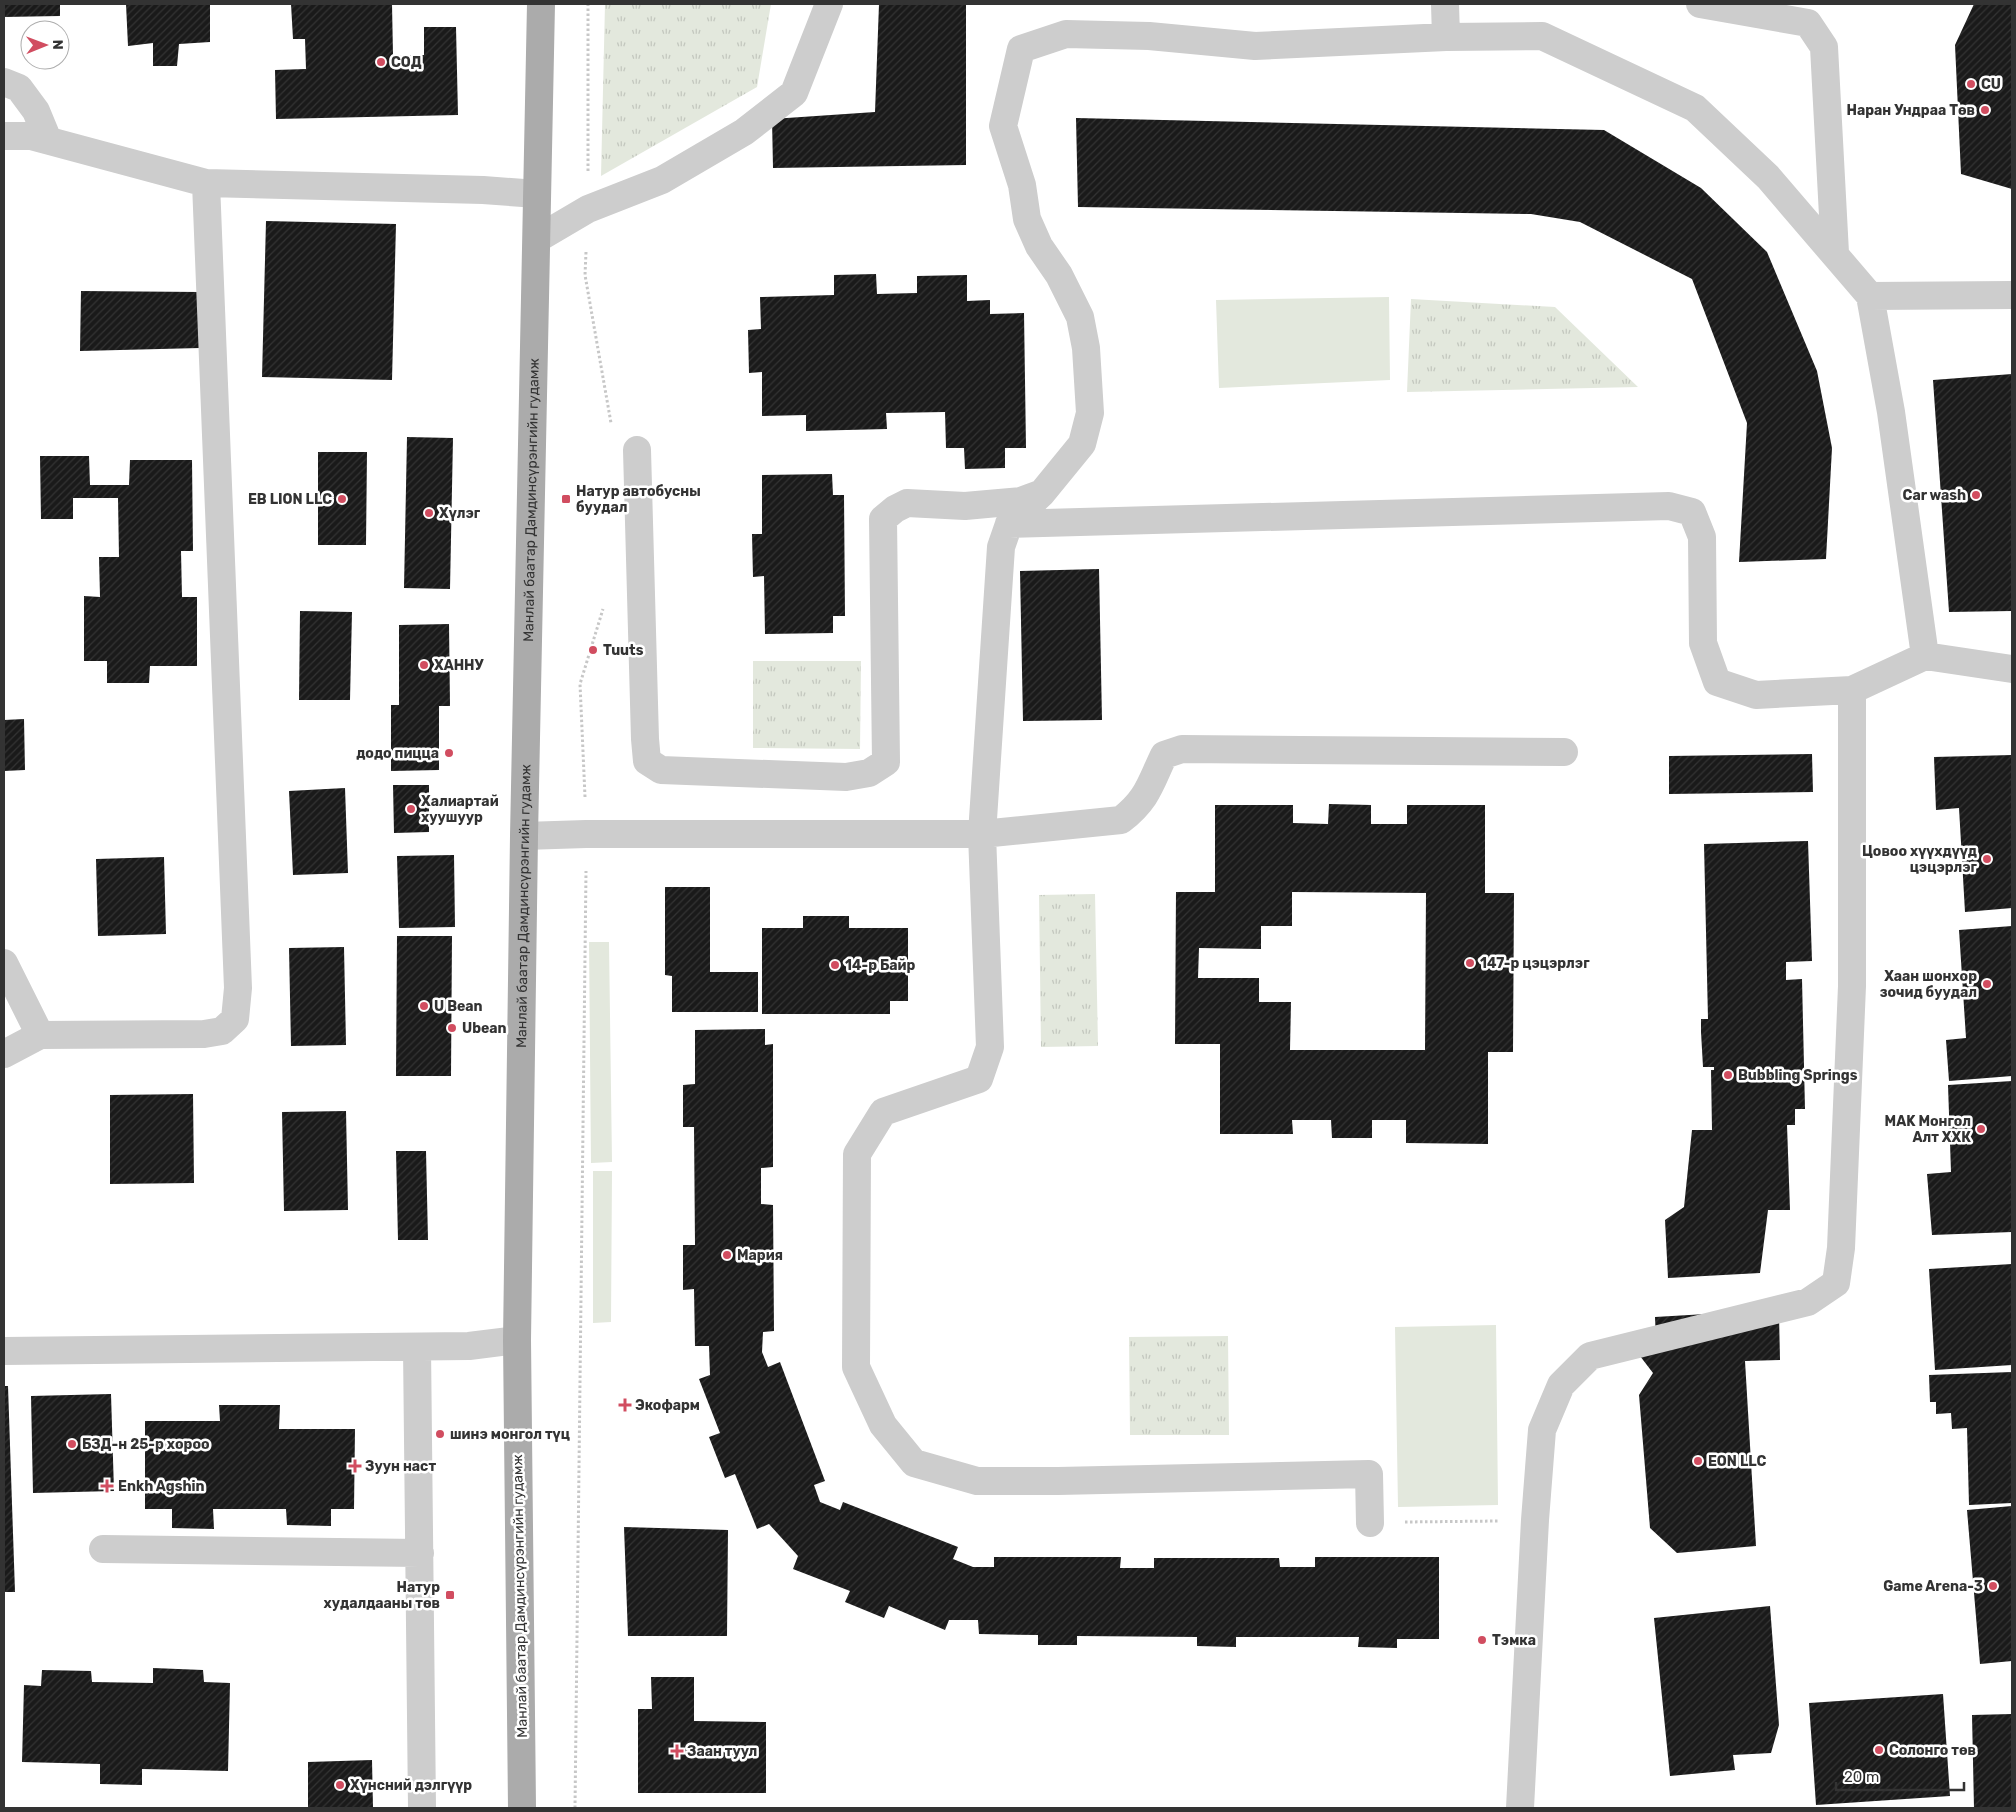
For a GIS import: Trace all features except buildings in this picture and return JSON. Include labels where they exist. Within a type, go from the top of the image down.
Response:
[{"type":"main road","name":"Манлай баатар Дамдинсүрэнгийн гудамж","points":[[522,1808],[518,1340],[524,836],[541,4]]},
{"type":"street","points":[[536,238],[588,209],[662,180],[744,132],[794,93],[829,4]]},
{"type":"street","points":[[1445,4],[1446,37]]},
{"type":"street","points":[[1700,4],[1808,23],[1824,47],[1835,253]]},
{"type":"street","points":[[1370,1523],[1369,1474],[1058,1481],[977,1480],[914,1464],[883,1425],[856,1367],[857,1154],[883,1112],[979,1078],[990,1047],[982,834],[1001,548],[1009,524],[1042,493],[1082,444],[1090,413],[1086,348],[1080,317],[1059,275],[1039,246],[1027,220],[1022,185],[1003,126],[1021,49],[1066,34],[1149,36],[1255,46],[1446,37],[1542,36],[1695,108],[1768,177],[1870,296],[1891,412],[1925,656]]},
{"type":"street","points":[[4,82],[19,88],[36,111],[48,140]]},
{"type":"street","points":[[4,136],[31,136],[206,183],[483,190],[537,194]]},
{"type":"street","points":[[4,1054],[40,1035],[204,1034],[222,1031],[235,1019],[238,988],[206,183]]},
{"type":"street","points":[[1870,296],[2012,295]]},
{"type":"street","points":[[637,450],[644,739],[647,761],[661,770],[846,777],[869,773],[886,762],[883,519],[895,509],[907,503],[965,506],[1020,501],[1042,493]]},
{"type":"street","points":[[1009,524],[1669,506],[1692,512],[1702,537],[1703,643],[1717,682],[1756,696],[1852,690],[1925,656],[2012,669]]},
{"type":"street","points":[[1520,1808],[1535,1520],[1542,1430],[1561,1386],[1590,1356],[1808,1302],[1836,1283],[1841,1248],[1852,986],[1852,690]]},
{"type":"street","points":[[524,836],[586,834],[982,834],[1121,820],[1134,810],[1146,796],[1164,755],[1182,749],[1564,752]]},
{"type":"street","points":[[4,963],[40,1035]]},
{"type":"street","points":[[4,1350],[469,1346],[518,1340]]},
{"type":"street","points":[[417,1347],[422,1808]]},
{"type":"street","points":[[103,1549],[420,1553]]},
{"type":"path","points":[[588,4],[588,209],[585,275],[611,419],[611,429]]},
{"type":"path","points":[[575,1808],[586,834],[580,684],[605,603]]},
{"type":"path","points":[[1370,1523],[1535,1520]]},
{"type":"green space","points":[[605,4],[771,4],[757,87],[601,176]]},
{"type":"green space","points":[[1389,297],[1390,380],[1219,388],[1216,300]]},
{"type":"green space","points":[[1411,299],[1555,307],[1638,387],[1407,392]]},
{"type":"green space","points":[[753,661],[861,661],[860,749],[753,748]]},
{"type":"green space","points":[[1095,894],[1098,1046],[1041,1047],[1039,895]]},
{"type":"green space","points":[[589,942],[609,942],[612,1162],[591,1163]]},
{"type":"green space","points":[[593,1171],[612,1171],[611,1322],[593,1323]]},
{"type":"green space","points":[[1496,1325],[1498,1505],[1398,1507],[1395,1327]]},
{"type":"green space","points":[[1228,1336],[1229,1435],[1130,1435],[1129,1337]]},
{"type":"place","name":"СОД","points":[[381,62]]},
{"type":"place","name":"CU","points":[[1971,84]]},
{"type":"place","name":"Наран Ундраа Төв","points":[[1985,110]]},
{"type":"place","name":"Car wash","points":[[1976,495]]},
{"type":"place","name":"EB LION LLC","points":[[342,499]]},
{"type":"place","name":"Натур автобусны буудал","points":[[566,499]]},
{"type":"place","name":"Хүлэг","points":[[429,513]]},
{"type":"place","name":"Tuuts","points":[[593,650]]},
{"type":"place","name":"ХАННУ","points":[[424,665]]},
{"type":"place","name":"додо пицца","points":[[449,753]]},
{"type":"place","name":"Халиартай хуушуур","points":[[411,809]]},
{"type":"place","name":"Цовоо хүүхдүүд цэцэрлэг","points":[[1987,859]]},
{"type":"place","name":"147-р цэцэрлэг","points":[[1470,963]]},
{"type":"place","name":"14-р Байр","points":[[835,965]]},
{"type":"place","name":"Хаан шонхор зочид буудал","points":[[1987,984]]},
{"type":"place","name":"U Bean","points":[[424,1006]]},
{"type":"place","name":"Ubean","points":[[452,1028]]},
{"type":"place","name":"Bubbling Springs","points":[[1728,1075]]},
{"type":"place","name":"MAK Монгол Алт ХХК","points":[[1981,1129]]},
{"type":"place","name":"Мария","points":[[727,1255]]},
{"type":"place","name":"Экофарм","points":[[625,1405]]},
{"type":"place","name":"шинэ монгол түц","points":[[440,1434]]},
{"type":"place","name":"БЗД-н 25-р хороо","points":[[72,1444]]},
{"type":"place","name":"EON LLC","points":[[1698,1461]]},
{"type":"place","name":"Зуун наст","points":[[355,1466]]},
{"type":"place","name":"Enkh Agshin","points":[[107,1486]]},
{"type":"place","name":"Game Arena-3","points":[[1993,1586]]},
{"type":"place","name":"Натур худалдааны төв","points":[[450,1595]]},
{"type":"place","name":"Тэмка","points":[[1482,1640]]},
{"type":"place","name":"Солонго төв","points":[[1879,1750]]},
{"type":"place","name":"Заан туул","points":[[677,1751]]},
{"type":"place","name":"Хүнсний дэлгүүр","points":[[340,1785]]}]
